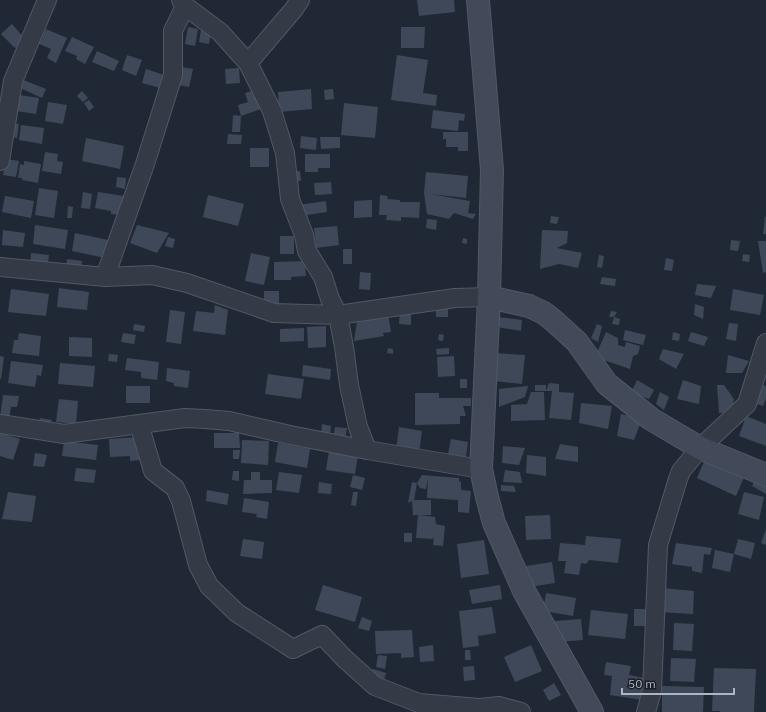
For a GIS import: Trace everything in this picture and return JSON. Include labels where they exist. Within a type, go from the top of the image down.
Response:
[{"type":"street","points":[[0,161],[13,81],[46,0]]},
{"type":"street","points":[[248,62],[300,0]]},
{"type":"street","points":[[478,0],[492,170],[489,297],[481,468],[486,497],[494,523],[524,591],[592,712]]},
{"type":"street","points":[[105,277],[145,164],[173,75],[173,31],[183,3],[220,32],[248,62],[272,111],[285,153],[290,199],[304,235],[307,251],[323,277],[330,299],[338,315],[349,385],[358,427],[367,450]]},
{"type":"street","points":[[0,267],[105,277],[152,275],[187,282],[274,313],[338,315],[455,298],[489,297],[529,306],[554,321],[577,342],[607,384],[651,419],[700,448],[766,475]]},
{"type":"street","points":[[646,712],[652,690],[658,545],[681,471],[700,448],[747,404],[766,343]]},
{"type":"street","points":[[0,424],[64,434],[185,418],[230,421],[290,436],[481,468]]},
{"type":"street","points":[[139,424],[153,471],[175,488],[181,501],[198,565],[209,586],[237,613],[293,650],[322,635],[344,658],[375,686],[419,703],[479,708],[499,706],[521,712]]},
{"type":"building","points":[[417,0],[454,0],[455,12],[419,16]]},
{"type":"building","points":[[12,24],[25,39],[15,48],[1,34]]},
{"type":"building","points":[[188,27],[198,29],[195,46],[185,44]]},
{"type":"building","points":[[401,27],[425,27],[424,48],[401,48]]},
{"type":"building","points":[[46,29],[67,38],[56,63],[47,58],[51,49],[39,44]]},
{"type":"building","points":[[201,30],[211,31],[209,44],[199,42]]},
{"type":"building","points":[[72,37],[94,47],[85,64],[76,59],[77,56],[65,51]]},
{"type":"building","points":[[97,51],[119,61],[114,71],[92,62]]},
{"type":"building","points":[[127,55],[142,60],[136,76],[122,70]]},
{"type":"building","points":[[397,55],[428,60],[423,93],[437,95],[436,106],[391,100]]},
{"type":"building","points":[[176,66],[193,69],[189,87],[172,84]]},
{"type":"building","points":[[239,68],[240,83],[226,84],[225,69]]},
{"type":"building","points":[[146,69],[164,75],[160,88],[142,83]]},
{"type":"building","points":[[21,79],[46,89],[42,98],[18,87]]},
{"type":"building","points":[[311,89],[312,109],[279,112],[278,92]]},
{"type":"building","points":[[333,89],[334,99],[325,100],[324,90]]},
{"type":"building","points":[[255,90],[261,109],[241,116],[238,105],[248,102],[245,93]]},
{"type":"building","points":[[82,91],[88,98],[83,102],[77,96]]},
{"type":"building","points":[[13,94],[39,98],[36,114],[10,110]]},
{"type":"building","points":[[89,100],[94,107],[89,111],[84,103]]},
{"type":"building","points":[[48,102],[67,105],[63,124],[45,121]]},
{"type":"building","points":[[344,103],[378,107],[375,138],[341,135]]},
{"type":"building","points":[[433,110],[465,114],[464,121],[459,120],[458,131],[431,128]]},
{"type":"building","points":[[233,115],[241,116],[240,132],[232,132]]},
{"type":"building","points":[[8,122],[19,124],[17,138],[5,136]]},
{"type":"building","points":[[21,125],[44,128],[42,144],[19,140]]},
{"type":"building","points":[[443,132],[468,132],[468,151],[458,151],[458,147],[446,147],[446,139],[443,139]]},
{"type":"building","points":[[228,134],[242,135],[241,144],[227,144]]},
{"type":"building","points":[[301,136],[317,138],[316,150],[300,148]]},
{"type":"building","points":[[320,137],[340,137],[340,148],[321,149]]},
{"type":"building","points":[[86,138],[124,146],[120,169],[82,161]]},
{"type":"building","points":[[250,148],[269,148],[269,167],[250,167]]},
{"type":"building","points":[[45,152],[58,154],[57,161],[63,162],[61,174],[42,171]]},
{"type":"building","points":[[305,154],[330,154],[330,168],[318,168],[318,172],[305,172]]},
{"type":"building","points":[[6,159],[19,161],[16,177],[3,175]]},
{"type":"building","points":[[24,161],[41,164],[38,183],[18,178],[20,164],[24,165]]},
{"type":"building","points":[[300,171],[301,181],[292,182],[291,172]]},
{"type":"building","points":[[426,172],[468,176],[466,198],[430,194],[470,201],[468,213],[476,214],[473,219],[454,213],[449,219],[427,214],[424,193]]},
{"type":"building","points":[[117,177],[126,178],[125,189],[116,187]]},
{"type":"building","points":[[331,182],[332,194],[315,195],[314,183]]},
{"type":"building","points":[[39,188],[58,191],[54,218],[35,215]]},
{"type":"building","points":[[83,192],[92,194],[90,209],[81,208]]},
{"type":"building","points":[[98,192],[124,196],[121,215],[111,214],[111,211],[95,208]]},
{"type":"building","points":[[208,195],[244,204],[238,226],[203,217]]},
{"type":"building","points":[[380,195],[388,196],[387,199],[400,200],[400,202],[420,202],[419,218],[401,217],[401,221],[386,220],[387,215],[379,215]]},
{"type":"building","points":[[5,196],[34,201],[31,218],[2,212]]},
{"type":"building","points":[[372,200],[372,217],[354,218],[354,201]]},
{"type":"building","points":[[326,201],[327,212],[300,216],[298,205]]},
{"type":"building","points":[[68,206],[73,207],[72,218],[67,218]]},
{"type":"building","points":[[551,216],[559,217],[557,224],[550,223]]},
{"type":"building","points":[[765,217],[766,234],[763,234]]},
{"type":"building","points":[[427,219],[437,220],[436,230],[426,228]]},
{"type":"building","points":[[35,225],[68,230],[65,249],[33,244]]},
{"type":"building","points":[[137,225],[169,233],[157,253],[130,243]]},
{"type":"building","points":[[337,226],[339,245],[316,248],[314,228]]},
{"type":"building","points":[[3,230],[25,233],[23,247],[2,245]]},
{"type":"building","points":[[542,230],[568,231],[567,243],[557,248],[582,253],[578,268],[559,264],[540,269]]},
{"type":"building","points":[[75,233],[113,241],[110,259],[72,251]]},
{"type":"building","points":[[280,236],[294,236],[294,254],[280,254]]},
{"type":"building","points":[[168,237],[175,239],[173,248],[165,246]]},
{"type":"building","points":[[463,238],[467,239],[467,244],[462,243]]},
{"type":"building","points":[[731,240],[740,241],[738,251],[730,250]]},
{"type":"building","points":[[758,241],[766,241],[766,272],[763,273]]},
{"type":"building","points":[[343,249],[352,249],[352,264],[343,264]]},
{"type":"building","points":[[31,253],[49,255],[47,269],[30,267]]},
{"type":"building","points":[[251,253],[270,257],[264,285],[245,281]]},
{"type":"building","points":[[743,254],[750,255],[749,262],[742,261]]},
{"type":"building","points":[[599,255],[604,256],[602,268],[597,267]]},
{"type":"building","points":[[666,258],[674,260],[672,271],[664,270]]},
{"type":"building","points":[[67,259],[82,261],[81,272],[66,270]]},
{"type":"building","points":[[305,261],[306,276],[291,277],[291,280],[274,280],[274,262]]},
{"type":"building","points":[[360,272],[371,273],[370,290],[359,289]]},
{"type":"building","points":[[602,277],[616,279],[615,286],[600,284]]},
{"type":"building","points":[[697,284],[716,286],[711,298],[695,295]]},
{"type":"building","points":[[59,288],[89,292],[87,310],[57,307]]},
{"type":"building","points":[[11,289],[49,294],[46,316],[8,312]]},
{"type":"building","points":[[733,289],[764,295],[760,315],[730,310]]},
{"type":"building","points":[[264,291],[279,291],[279,304],[264,303]]},
{"type":"building","points":[[695,304],[704,307],[703,319],[694,315]]},
{"type":"building","points":[[215,305],[228,310],[225,335],[193,331],[196,311],[214,313]]},
{"type":"building","points":[[436,307],[448,307],[448,317],[436,317]]},
{"type":"building","points":[[170,310],[185,312],[181,344],[166,342]]},
{"type":"building","points":[[400,310],[411,311],[411,325],[399,324]]},
{"type":"building","points":[[611,311],[617,312],[614,317],[609,317]]},
{"type":"building","points":[[388,314],[391,332],[383,333],[384,336],[354,341],[358,315]]},
{"type":"building","points":[[498,317],[522,320],[521,331],[497,327]]},
{"type":"building","points":[[614,317],[620,319],[619,325],[612,324]]},
{"type":"building","points":[[729,323],[738,324],[736,341],[726,339]]},
{"type":"building","points":[[134,324],[145,326],[144,332],[133,330]]},
{"type":"building","points":[[597,324],[602,326],[598,342],[591,338]]},
{"type":"building","points":[[326,326],[326,347],[308,348],[307,327]]},
{"type":"building","points":[[304,328],[304,341],[280,342],[280,329]]},
{"type":"building","points":[[625,330],[646,335],[643,345],[623,340]]},
{"type":"building","points":[[606,332],[618,338],[618,345],[625,347],[626,342],[640,346],[638,354],[633,356],[630,369],[595,357]]},
{"type":"building","points":[[673,332],[680,334],[679,341],[672,340]]},
{"type":"building","points":[[691,332],[708,337],[704,346],[688,341]]},
{"type":"building","points":[[19,333],[41,336],[39,356],[12,353],[14,340],[18,340]]},
{"type":"building","points":[[123,333],[136,335],[134,344],[121,342]]},
{"type":"building","points":[[439,334],[444,335],[443,341],[438,340]]},
{"type":"building","points":[[69,337],[92,338],[92,357],[69,356]]},
{"type":"building","points":[[388,348],[393,349],[393,354],[387,353]]},
{"type":"building","points":[[449,348],[449,354],[437,355],[436,349]]},
{"type":"building","points":[[663,349],[684,354],[676,369],[659,359]]},
{"type":"building","points":[[494,353],[525,355],[522,384],[492,381]]},
{"type":"building","points":[[109,354],[118,355],[117,362],[108,361]]},
{"type":"building","points":[[728,355],[749,361],[742,373],[726,373]]},
{"type":"building","points":[[0,356],[4,357],[1,379],[0,379]]},
{"type":"building","points":[[454,356],[455,376],[438,377],[437,357]]},
{"type":"building","points":[[127,358],[159,362],[157,380],[141,378],[141,372],[125,370]]},
{"type":"building","points":[[11,361],[43,365],[41,376],[37,375],[35,387],[8,383]]},
{"type":"building","points":[[60,363],[95,366],[93,387],[58,384]]},
{"type":"building","points":[[303,365],[331,369],[330,380],[302,376]]},
{"type":"building","points":[[167,368],[190,371],[188,388],[174,386],[174,383],[166,381]]},
{"type":"building","points":[[268,374],[304,379],[301,399],[265,394]]},
{"type":"building","points":[[460,379],[467,379],[467,388],[460,388]]},
{"type":"building","points":[[637,380],[654,390],[649,399],[631,393]]},
{"type":"building","points":[[683,380],[701,386],[699,404],[677,399]]},
{"type":"building","points":[[549,383],[559,384],[559,392],[574,393],[571,420],[549,418],[552,391],[546,391]]},
{"type":"building","points":[[759,383],[766,386],[766,399],[763,406],[751,402]]},
{"type":"building","points":[[535,385],[546,385],[546,391],[535,391]]},
{"type":"building","points":[[717,385],[724,385],[734,399],[731,412],[719,413]]},
{"type":"building","points":[[126,386],[150,386],[150,403],[126,403]]},
{"type":"building","points":[[528,386],[525,397],[499,407],[499,389]]},
{"type":"building","points":[[531,392],[544,392],[545,420],[511,421],[511,405],[527,404]]},
{"type":"building","points":[[660,392],[669,397],[664,410],[656,404]]},
{"type":"building","points":[[415,393],[439,393],[439,398],[471,398],[471,406],[463,406],[466,416],[460,416],[460,424],[415,425]]},
{"type":"building","points":[[3,395],[19,396],[17,407],[11,407],[9,419],[0,418]]},
{"type":"building","points":[[59,399],[78,401],[76,424],[56,422]]},
{"type":"building","points":[[581,403],[612,406],[608,429],[579,423]]},
{"type":"building","points":[[621,414],[642,419],[634,440],[617,436]]},
{"type":"building","points":[[746,416],[766,424],[766,446],[739,436]]},
{"type":"building","points":[[40,418],[52,420],[50,425],[39,422]]},
{"type":"building","points":[[322,424],[331,426],[330,436],[321,435]]},
{"type":"building","points":[[335,427],[347,428],[345,440],[333,438]]},
{"type":"building","points":[[399,427],[422,431],[419,453],[396,450]]},
{"type":"building","points":[[0,433],[20,439],[13,460],[0,456]]},
{"type":"building","points":[[214,433],[239,433],[240,448],[214,448]]},
{"type":"building","points":[[139,437],[140,460],[130,461],[130,456],[110,457],[109,439]]},
{"type":"building","points":[[451,439],[468,442],[466,457],[448,454]]},
{"type":"building","points":[[242,440],[269,441],[268,465],[241,463]]},
{"type":"building","points":[[64,441],[98,445],[96,460],[62,456]]},
{"type":"building","points":[[278,443],[310,449],[307,468],[275,462]]},
{"type":"building","points":[[560,444],[578,447],[578,462],[555,459]]},
{"type":"building","points":[[503,446],[525,448],[519,465],[502,463]]},
{"type":"building","points":[[233,450],[240,450],[239,459],[233,459]]},
{"type":"building","points":[[329,451],[358,455],[355,474],[326,470]]},
{"type":"building","points":[[35,453],[47,455],[44,467],[33,466]]},
{"type":"building","points":[[527,455],[546,457],[546,476],[526,473]]},
{"type":"building","points":[[705,459],[745,475],[736,496],[697,478]]},
{"type":"building","points":[[76,468],[96,470],[94,483],[74,481]]},
{"type":"building","points":[[505,470],[520,472],[522,483],[503,482]]},
{"type":"building","points":[[233,471],[239,471],[239,481],[232,480]]},
{"type":"building","points":[[251,472],[260,472],[260,480],[272,480],[272,493],[243,494],[244,480],[251,480]]},
{"type":"building","points":[[279,472],[302,475],[299,493],[276,490]]},
{"type":"building","points":[[353,475],[365,478],[362,490],[350,487]]},
{"type":"building","points":[[422,475],[459,478],[459,481],[461,482],[461,490],[471,491],[469,513],[458,512],[458,500],[427,498],[428,478],[426,489],[420,488],[417,483]]},
{"type":"building","points":[[755,480],[766,486],[766,494],[752,486]]},
{"type":"building","points":[[319,482],[332,484],[331,494],[318,493]]},
{"type":"building","points":[[412,482],[417,483],[414,500],[431,500],[431,515],[413,515],[412,501],[408,503]]},
{"type":"building","points":[[501,485],[514,486],[516,492],[501,491]]},
{"type":"building","points":[[207,490],[229,494],[227,505],[206,501]]},
{"type":"building","points":[[8,492],[36,496],[32,522],[2,519]]},
{"type":"building","points":[[353,492],[358,492],[356,506],[351,505]]},
{"type":"building","points":[[744,492],[764,497],[759,520],[738,514]]},
{"type":"building","points":[[244,498],[269,502],[267,519],[256,517],[257,514],[242,512]]},
{"type":"building","points":[[418,515],[435,517],[436,524],[445,526],[443,546],[433,545],[434,535],[433,539],[416,538]]},
{"type":"building","points":[[550,515],[551,539],[526,540],[525,516]]},
{"type":"building","points":[[766,529],[766,545],[761,543]]},
{"type":"building","points":[[404,533],[412,533],[412,542],[404,542]]},
{"type":"building","points":[[586,536],[621,539],[618,563],[589,560],[586,564],[581,563],[579,575],[564,573],[566,561],[558,561],[560,543],[585,545]]},
{"type":"building","points":[[243,539],[264,542],[262,559],[240,556]]},
{"type":"building","points":[[738,539],[755,543],[751,559],[734,554]]},
{"type":"building","points":[[484,540],[489,574],[461,578],[457,544]]},
{"type":"building","points":[[676,543],[712,548],[710,555],[704,554],[702,573],[692,571],[692,567],[672,564]]},
{"type":"building","points":[[715,550],[734,554],[730,572],[712,568]]},
{"type":"building","points":[[552,562],[555,583],[529,587],[526,566]]},
{"type":"building","points":[[323,585],[362,597],[355,622],[315,610]]},
{"type":"building","points":[[500,585],[502,599],[472,604],[469,590]]},
{"type":"building","points":[[662,588],[694,591],[693,614],[660,612]]},
{"type":"building","points":[[546,593],[576,598],[573,616],[543,611]]},
{"type":"building","points":[[492,607],[496,633],[478,636],[479,646],[463,648],[459,611]]},
{"type":"building","points":[[634,609],[647,609],[648,626],[634,626]]},
{"type":"building","points":[[591,610],[628,614],[625,639],[588,635]]},
{"type":"building","points":[[362,617],[372,621],[369,631],[358,628]]},
{"type":"building","points":[[581,619],[583,640],[557,642],[555,621]]},
{"type":"building","points":[[674,623],[694,624],[692,651],[673,650]]},
{"type":"building","points":[[412,630],[414,657],[401,658],[401,653],[376,654],[375,631]]},
{"type":"building","points":[[433,645],[434,661],[420,662],[419,647]]},
{"type":"building","points":[[531,645],[542,671],[515,682],[504,657]]},
{"type":"building","points":[[465,650],[470,650],[471,660],[465,660]]},
{"type":"building","points":[[378,655],[387,656],[385,669],[376,667]]},
{"type":"building","points":[[671,658],[696,659],[694,682],[670,681]]},
{"type":"building","points":[[606,662],[631,666],[629,675],[645,678],[642,700],[610,695],[612,676],[604,675]]},
{"type":"building","points":[[474,666],[475,680],[464,681],[463,667]]},
{"type":"building","points":[[714,668],[756,669],[754,712],[712,711]]},
{"type":"building","points":[[373,669],[386,673],[384,680],[371,677]]},
{"type":"building","points":[[554,683],[561,695],[549,701],[543,690]]},
{"type":"building","points":[[662,686],[704,687],[703,712],[662,712]]}]
